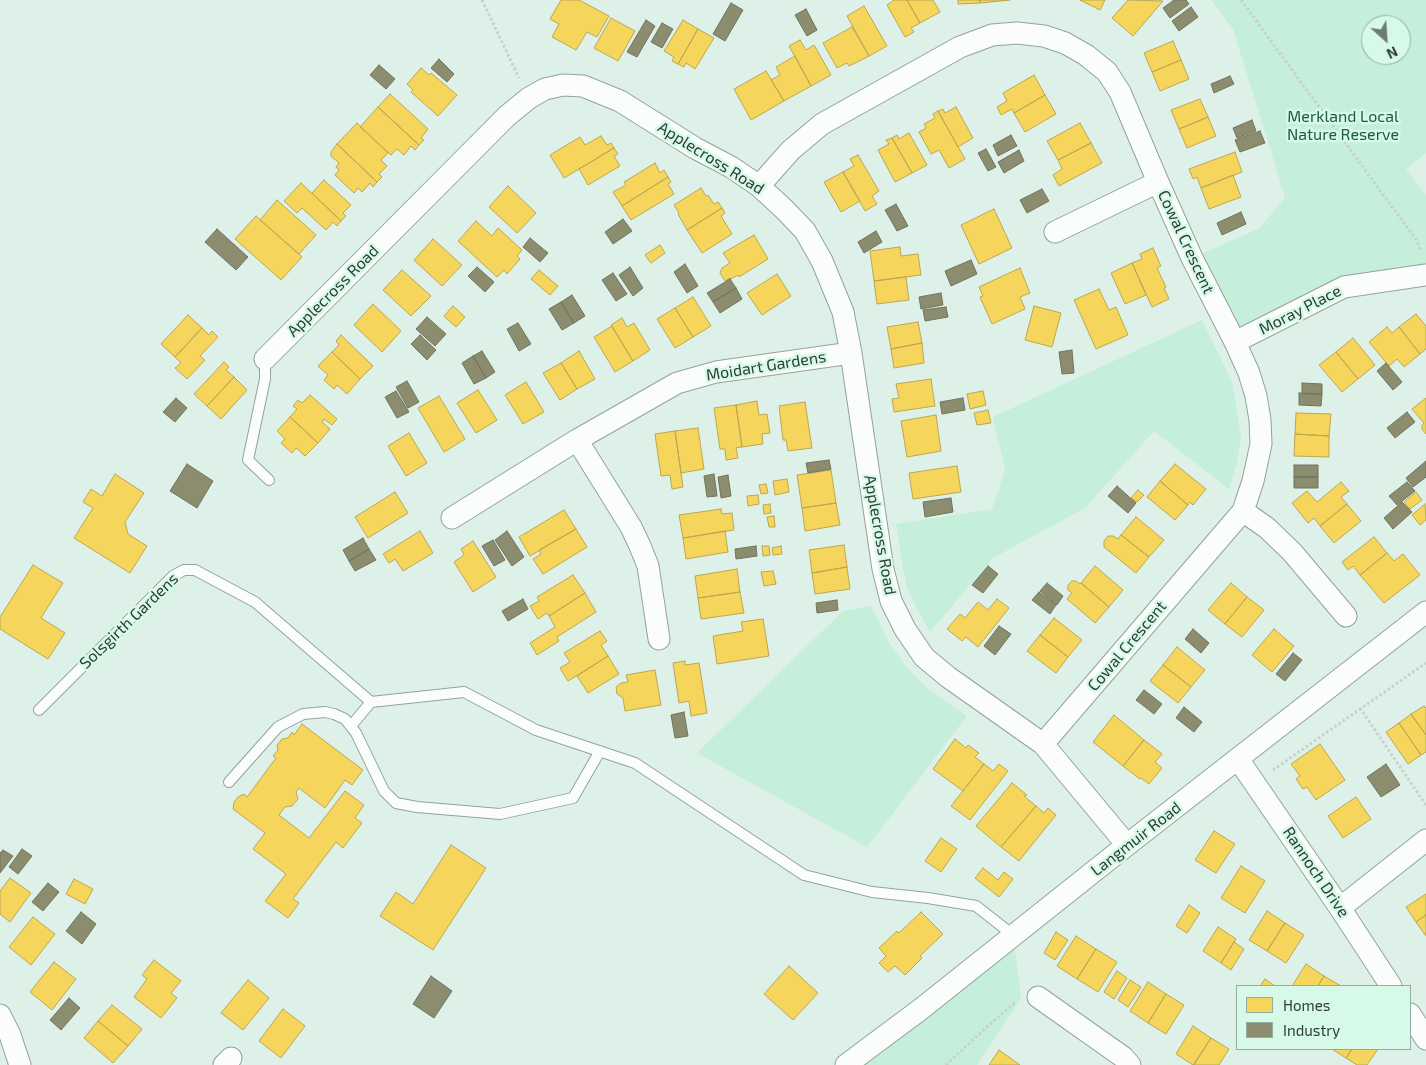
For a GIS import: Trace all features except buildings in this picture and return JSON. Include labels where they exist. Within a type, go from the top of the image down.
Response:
[{"type":"street","name":"Cowal Crescent","points":[[759,186],[791,150],[822,124],[960,47],[992,35],[1017,33],[1044,36],[1065,43],[1086,55],[1106,72],[1120,92],[1192,258],[1249,373],[1256,396],[1261,444],[1253,481],[1243,511],[1044,744]]},
{"type":"street","name":"Applecross Road","points":[[265,359],[507,116],[528,98],[545,89],[563,85],[583,86],[620,101],[695,148],[731,167],[759,186],[805,231],[822,261],[843,312],[883,569],[891,602],[905,629],[924,657],[948,677],[1044,744],[1126,845]]},
{"type":"street","points":[[1055,232],[1158,182]]},
{"type":"street","name":"Moray Place","points":[[1235,342],[1344,287],[1424,266]]},
{"type":"street","name":"Moidart Gardens","points":[[452,518],[577,440],[677,383],[716,372],[851,354]]},
{"type":"street","points":[[577,440],[631,527],[640,546],[648,566],[659,640]]},
{"type":"street","points":[[1243,511],[1267,528],[1292,552],[1346,616]]},
{"type":"street","name":"Langmuir Road","points":[[846,1065],[1426,612]]},
{"type":"street","name":"Rannoch Drive","points":[[1238,759],[1391,985]]},
{"type":"street","points":[[1340,908],[1426,840]]},
{"type":"street","points":[[1038,997],[1123,1057],[1130,1065]]},
{"type":"street","points":[[0,1015],[10,1035],[20,1065]]},
{"type":"street","points":[[1411,1016],[1426,1039]]},
{"type":"lane","points":[[265,359],[265,379],[248,460],[269,480]]},
{"type":"lane","name":"Solsgirth Gardens","points":[[39,710],[173,576],[184,570],[195,570],[255,602],[371,702]]},
{"type":"lane","points":[[351,726],[371,702],[464,692],[536,730],[635,764],[804,875],[872,892],[928,898],[976,906],[1014,935]]},
{"type":"lane","points":[[229,782],[278,726],[303,714],[325,712],[345,719],[351,726],[384,791],[396,802],[418,807],[500,814],[574,798],[600,752]]},
{"type":"path","points":[[482,0],[528,98]]},
{"type":"path","points":[[1241,0],[1417,241],[1424,266]]},
{"type":"path","points":[[1255,783],[1426,663]]},
{"type":"path","points":[[1360,708],[1426,805]]},
{"type":"path","points":[[946,1065],[1021,998],[1038,997]]},
{"type":"green space","name":"Merkland Local Nature Reserve","points":[[1211,0],[1426,0],[1426,153],[1406,169],[1426,195],[1426,275],[1344,287],[1235,342],[1192,258],[1260,228],[1285,197],[1233,29]]},
{"type":"green space","points":[[1202,320],[1232,382],[1236,405],[1241,437],[1237,463],[1229,489],[1154,431],[1085,508],[993,558],[930,632],[908,590],[896,524],[992,509],[1005,470],[993,417]]},
{"type":"green space","points":[[871,606],[888,641],[907,668],[927,688],[967,716],[867,847],[697,753],[843,611]]},
{"type":"green space","points":[[1013,935],[1021,998],[977,1065],[846,1065]]}]
